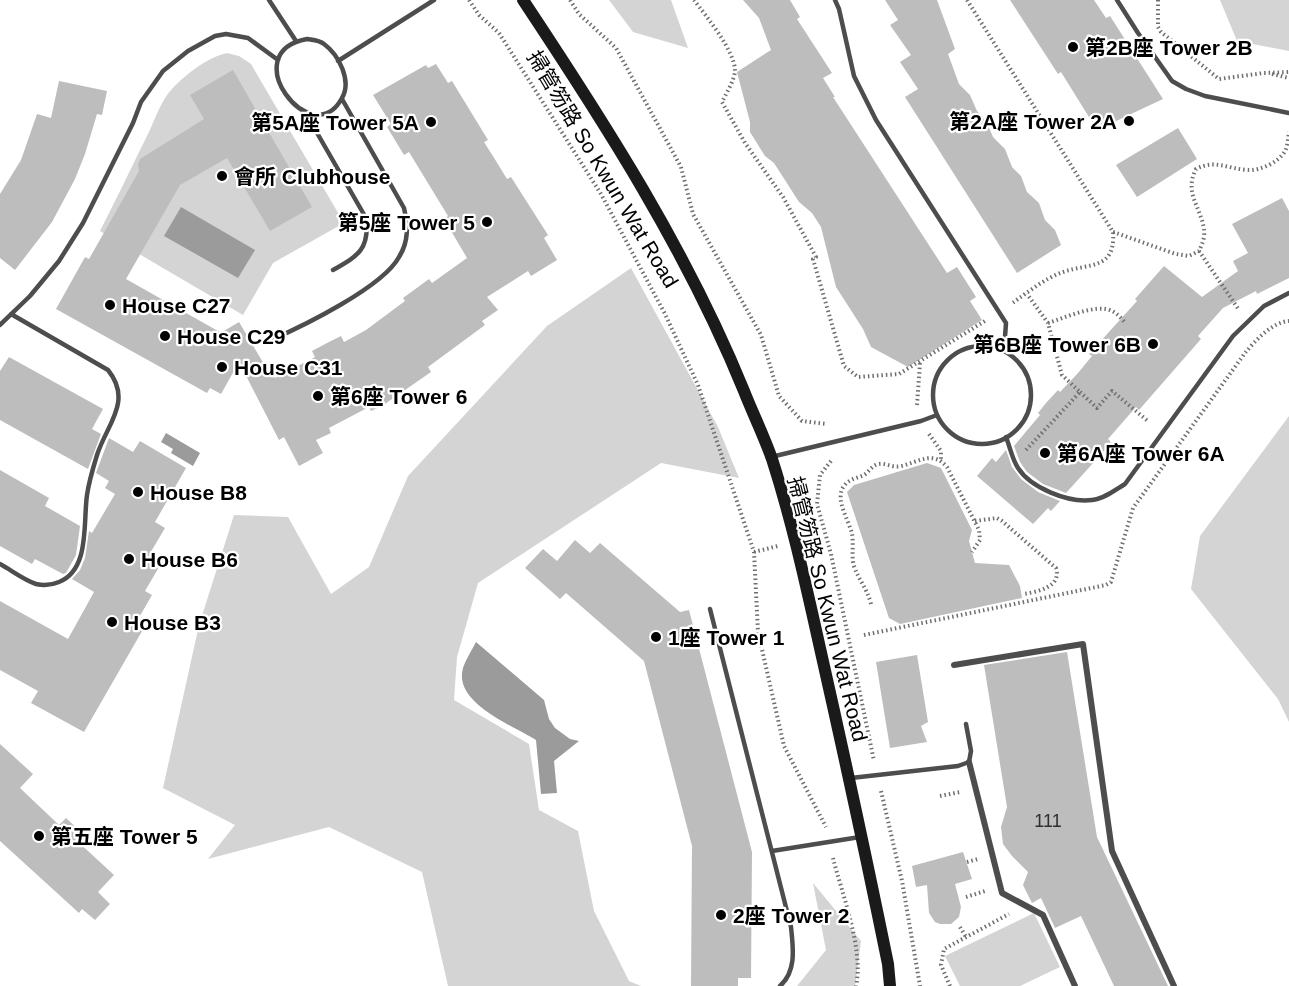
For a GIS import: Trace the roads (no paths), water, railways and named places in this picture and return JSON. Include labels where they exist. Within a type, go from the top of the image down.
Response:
[{"type":"street","name":"掃管笏路 So Kwun Wat Road","points":[[523,0],[643,188],[673,241],[732,361],[771,457],[796,541],[849,778],[888,964],[888,986]]},
{"type":"street","points":[[954,664],[1083,644],[1112,851],[1174,986]]},
{"type":"street","points":[[969,762],[1002,893],[1043,915],[1075,986]]},
{"type":"lane","points":[[269,0],[296,41]]},
{"type":"lane","points":[[338,61],[434,0]]},
{"type":"lane","points":[[835,0],[854,76],[863,96],[1006,323],[1004,351]]},
{"type":"lane","points":[[1117,0],[1137,33],[1172,81],[1186,90],[1205,96],[1289,113]]},
{"type":"lane","points":[[0,325],[30,296],[59,261],[83,223],[133,123],[141,102],[163,71],[188,51],[215,36],[226,34],[248,38],[278,60]]},
{"type":"lane","points":[[317,40],[326,45],[338,61],[346,78],[346,89],[342,99],[336,107],[316,114],[296,107],[277,75],[278,60],[287,46],[296,41],[317,40]]},
{"type":"lane","points":[[272,340],[307,323],[358,293],[389,270],[398,260],[404,247],[407,221],[404,208],[342,99]]},
{"type":"lane","points":[[305,112],[366,218],[367,230],[363,248],[357,256],[333,270]]},
{"type":"lane","points":[[1006,437],[1017,467],[1029,479],[1048,492],[1073,499],[1092,500],[1107,495],[1125,484],[1233,336],[1264,306],[1289,293]]},
{"type":"lane","points":[[0,564],[35,584],[55,584],[72,574],[81,557],[92,472],[98,450],[119,402],[116,379],[108,370],[11,314]]},
{"type":"lane","points":[[975,346],[989,346],[1004,351],[1016,359],[1026,372],[1031,402],[1026,416],[1017,429],[1006,437],[993,442],[964,441],[951,433],[938,415],[934,404],[934,381],[949,358],[962,350],[975,346]]},
{"type":"lane","points":[[771,457],[938,415]]},
{"type":"lane","points":[[710,609],[787,903],[793,950],[791,968],[786,980],[780,986]]},
{"type":"lane","points":[[849,778],[957,766],[969,762],[971,751],[966,724]]},
{"type":"lane","points":[[772,851],[860,837]]},
{"type":"place","name":"第2B座 Tower 2B","points":[[1073,47]]},
{"type":"place","name":"第2A座 Tower 2A","points":[[1129,121]]},
{"type":"place","name":"第5A座 Tower 5A","points":[[431,122]]},
{"type":"place","name":"會所 Clubhouse","points":[[222,176]]},
{"type":"place","name":"第5座 Tower 5","points":[[487,222]]},
{"type":"place","name":"House C27","points":[[110,305]]},
{"type":"place","name":"House C29","points":[[165,336]]},
{"type":"place","name":"第6B座 Tower 6B","points":[[1153,344]]},
{"type":"place","name":"House C31","points":[[222,367]]},
{"type":"place","name":"第6座 Tower 6","points":[[318,396]]},
{"type":"place","name":"第6A座 Tower 6A","points":[[1045,453]]},
{"type":"place","name":"House B8","points":[[138,492]]},
{"type":"place","name":"House B6","points":[[129,559]]},
{"type":"place","name":"House B3","points":[[112,622]]},
{"type":"place","name":"1座 Tower 1","points":[[656,637]]},
{"type":"place","name":"第五座 Tower 5","points":[[39,836]]},
{"type":"place","name":"2座 Tower 2","points":[[721,915]]}]
